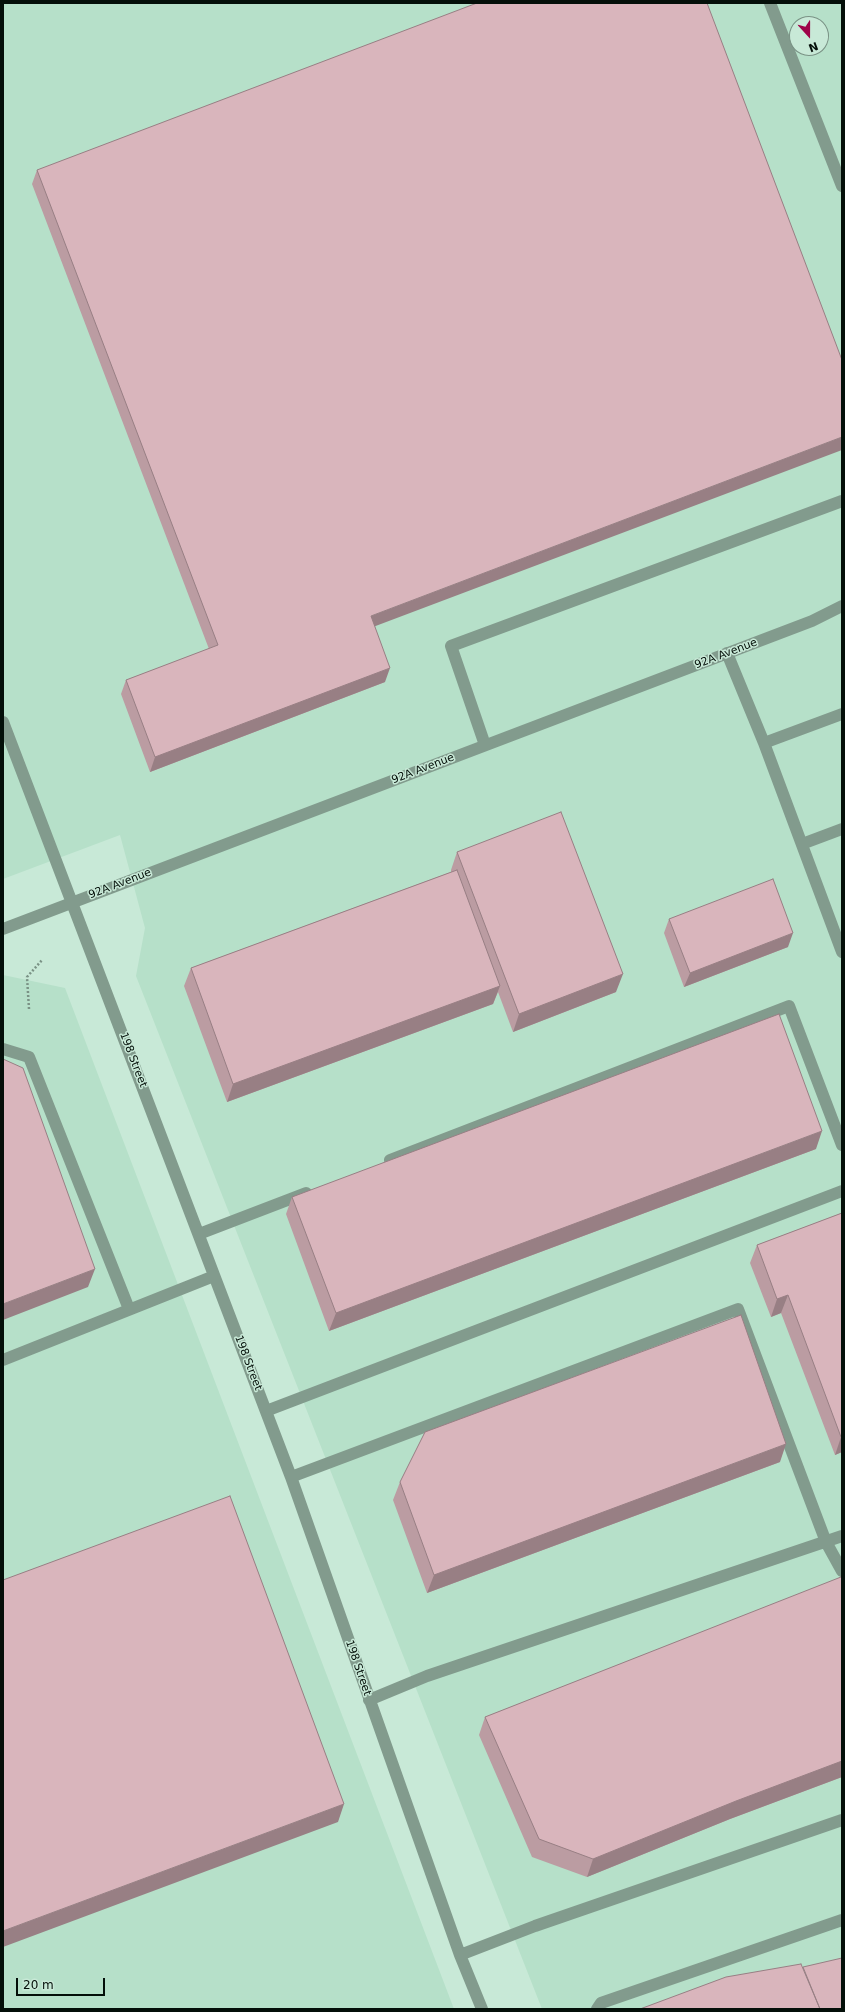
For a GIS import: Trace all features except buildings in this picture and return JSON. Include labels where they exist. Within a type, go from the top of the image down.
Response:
[{"type":"street","points":[[770,3],[842,186]]},
{"type":"street","points":[[485,745],[451,646],[842,500]]},
{"type":"street","name":"92A Avenue","points":[[3,929],[812,621],[842,606]]},
{"type":"street","points":[[727,653],[764,743],[842,952]]},
{"type":"street","points":[[764,743],[842,714]]},
{"type":"street","name":"198 Street","points":[[3,722],[266,1411],[460,1955],[482,2009]]},
{"type":"street","points":[[802,844],[842,829]]},
{"type":"street","points":[[376,1166],[789,1006],[842,1145]]},
{"type":"street","points":[[3,1049],[29,1058],[129,1309]]},
{"type":"street","points":[[199,1234],[317,1188]]},
{"type":"street","points":[[266,1411],[842,1191]]},
{"type":"street","points":[[3,1360],[214,1276]]},
{"type":"street","points":[[290,1477],[738,1309],[826,1542],[842,1571]]},
{"type":"street","points":[[369,1700],[427,1676],[842,1536]]},
{"type":"street","points":[[460,1955],[535,1926],[842,1820]]},
{"type":"street","points":[[597,2009],[601,2003],[842,1920]]},
{"type":"path","points":[[29,1009],[27,977],[42,960]]},
{"type":"shaded area","points":[[3,3],[842,3],[842,2009],[542,2009],[136,976],[145,928],[120,835],[3,879]]},
{"type":"shaded area","points":[[3,975],[65,988],[454,2009],[3,2009]]}]
